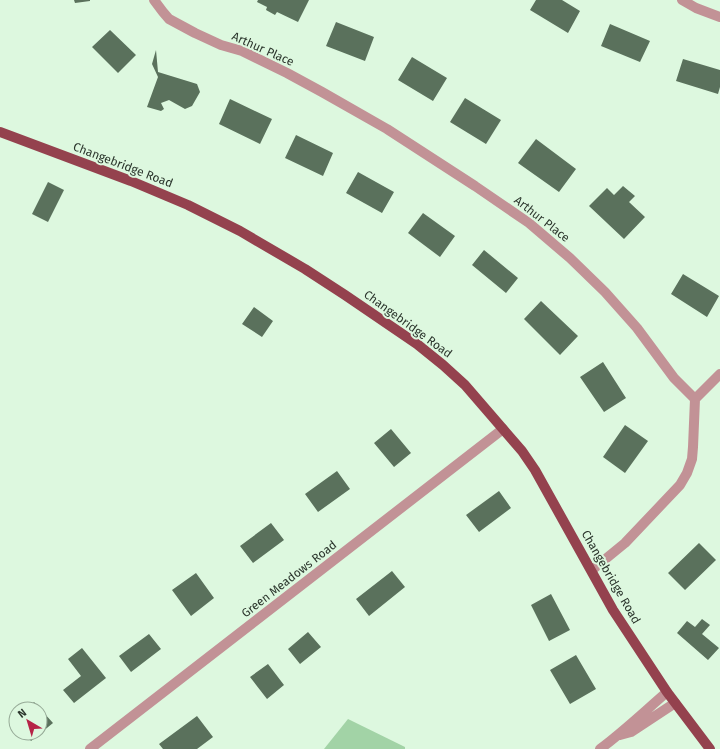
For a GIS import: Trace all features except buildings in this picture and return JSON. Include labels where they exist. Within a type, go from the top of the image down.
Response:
[{"type":"main road","name":"Changebridge Road","points":[[0,132],[131,181],[188,205],[240,231],[346,295],[417,344],[443,365],[465,386],[522,451],[535,470],[613,610],[667,692],[710,749]]},
{"type":"street","name":"Arthur Place","points":[[154,0],[169,19],[221,45],[242,51],[322,92],[387,129],[529,223],[570,258],[605,292],[637,328],[674,378],[695,399]]},
{"type":"street","points":[[682,0],[696,8],[720,17]]},
{"type":"street","points":[[592,570],[625,543],[680,485],[687,473],[692,459],[695,399],[720,374]]},
{"type":"street","name":"Green Meadows Road","points":[[90,749],[503,429]]},
{"type":"street","points":[[600,749],[620,735],[626,727],[667,692]]},
{"type":"street","points":[[620,735],[630,732],[675,703]]},
{"type":"green space","points":[[348,719],[405,747],[405,749],[324,749]]}]
